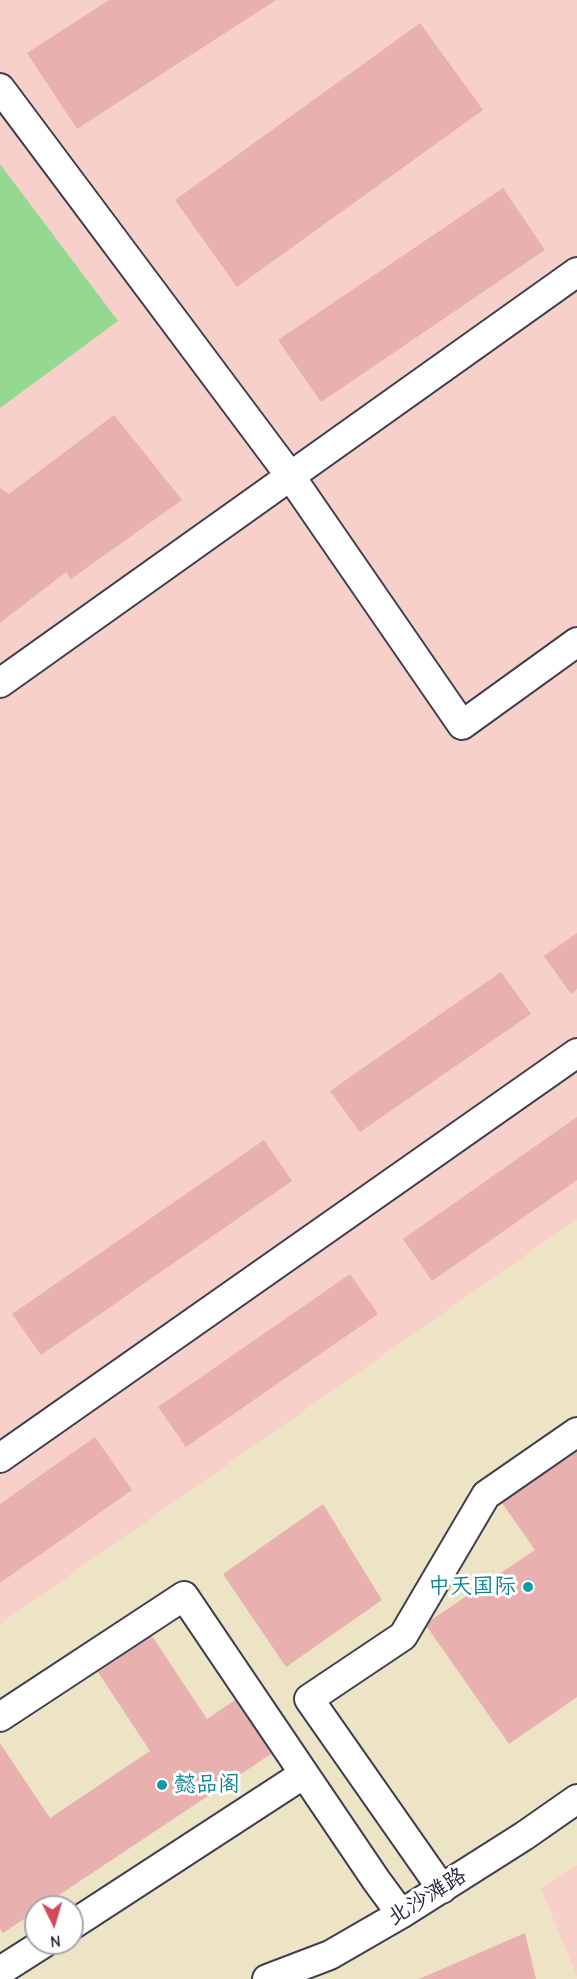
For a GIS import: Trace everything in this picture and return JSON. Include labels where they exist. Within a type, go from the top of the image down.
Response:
[{"type":"street","points":[[0,88],[291,477],[462,725],[577,642]]},
{"type":"street","points":[[0,683],[577,272]]},
{"type":"street","points":[[0,1458],[577,1053]]},
{"type":"street","points":[[442,1889],[309,1699],[404,1636],[486,1495],[577,1432]]},
{"type":"street","points":[[0,1717],[184,1596],[401,1914]]},
{"type":"street","points":[[84,1916],[304,1774]]},
{"type":"street","name":"北沙滩路","points":[[267,1979],[330,1955],[401,1914],[524,1836],[577,1799]]},
{"type":"street","points":[[0,1971],[25,1955]]},
{"type":"shaded area","points":[[0,0],[577,0],[577,1219],[0,1624]]},
{"type":"shaded area","points":[[577,1865],[577,1977],[541,1888]]},
{"type":"green space","points":[[0,164],[118,321],[0,408]]},
{"type":"building","points":[[109,0],[276,0],[77,129],[27,53]]},
{"type":"building","points":[[420,23],[483,110],[237,287],[175,200]]},
{"type":"building","points":[[503,188],[545,250],[321,402],[278,340]]},
{"type":"building","points":[[114,415],[182,500],[71,579],[66,572],[0,623],[0,488],[9,494]]},
{"type":"building","points":[[577,933],[577,989],[571,994],[544,956]]},
{"type":"building","points":[[501,972],[531,1014],[360,1132],[330,1091]]},
{"type":"building","points":[[577,1117],[577,1180],[432,1281],[403,1239]]},
{"type":"building","points":[[264,1140],[292,1181],[41,1355],[12,1314]]},
{"type":"building","points":[[350,1274],[378,1314],[186,1447],[158,1407]]},
{"type":"building","name":"中天国际","points":[[577,1435],[577,1697],[509,1744],[425,1624],[535,1550],[495,1493]]},
{"type":"building","points":[[95,1437],[132,1490],[0,1583],[0,1504]]},
{"type":"building","points":[[323,1504],[382,1600],[286,1667],[223,1574]]},
{"type":"building","name":"懿品阁","points":[[150,1633],[207,1719],[238,1698],[274,1752],[59,1895],[24,1895],[24,1919],[3,1933],[0,1929],[0,1743],[50,1818],[150,1751],[96,1669]]},
{"type":"building","points":[[525,1933],[536,1979],[419,1979]]},
{"type":"place","name":"中天国际","points":[[528,1587]]},
{"type":"place","name":"懿品阁","points":[[162,1785]]}]
